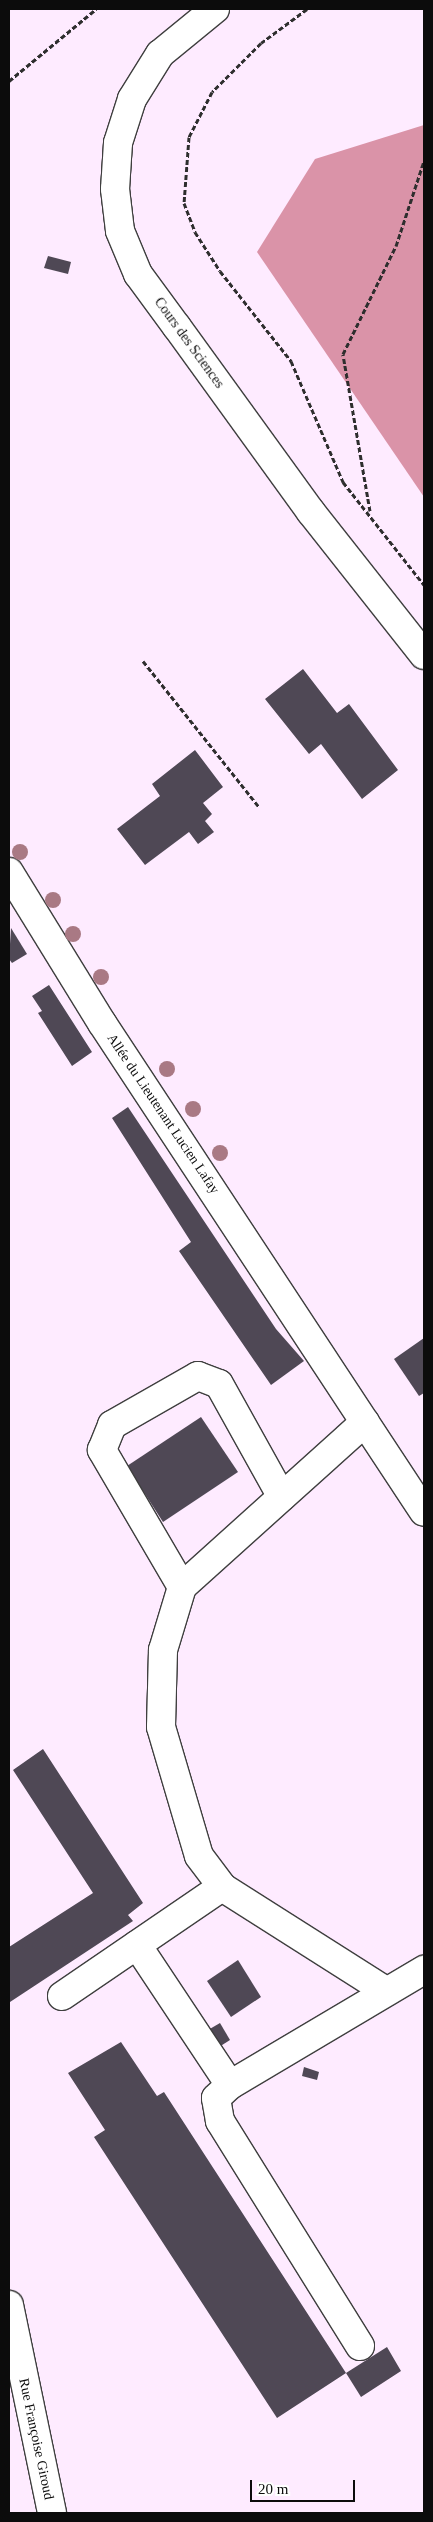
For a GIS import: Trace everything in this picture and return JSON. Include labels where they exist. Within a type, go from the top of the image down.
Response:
[{"type":"street","name":"Cours des Sciences","points":[[215,9],[160,54],[132,99],[118,142],[114,189],[120,231],[144,281],[311,512],[424,655]]},
{"type":"street","name":"Allée du Lieutenant Lucien Lafay","points":[[9,872],[102,1023],[322,1352],[424,1512]]},
{"type":"street","points":[[182,1587],[102,1450],[112,1425],[198,1376],[219,1384],[282,1497]]},
{"type":"street","points":[[366,1422],[182,1587],[163,1650],[161,1727],[200,1856],[222,1887],[386,1991]]},
{"type":"street","points":[[62,1996],[222,1887]]},
{"type":"street","points":[[137,1945],[230,2085]]},
{"type":"street","points":[[360,2346],[220,2121],[216,2098],[230,2085],[424,1970]]},
{"type":"street","name":"Rue Françoise Giroud","points":[[9,2306],[52,2513]]},
{"type":"path","points":[[9,81],[96,9]]},
{"type":"path","points":[[307,9],[261,43],[212,92],[189,137],[184,203],[195,232],[220,271],[291,361],[342,482],[370,512],[424,585]]},
{"type":"path","points":[[370,512],[343,354],[396,246],[424,161]]},
{"type":"path","points":[[143,661],[259,807]]},
{"type":"shaded area","points":[[424,125],[424,497],[257,252],[315,159]]},
{"type":"building","points":[[48,256],[71,262],[68,274],[44,268]]},
{"type":"building","points":[[303,669],[337,713],[349,704],[398,770],[362,799],[321,744],[309,754],[265,699]]},
{"type":"building","points":[[195,750],[223,787],[203,803],[212,814],[205,821],[214,832],[198,844],[189,832],[145,865],[117,829],[160,796],[152,784]]},
{"type":"building","points":[[11,928],[27,954],[12,963],[9,959]]},
{"type":"building","points":[[49,985],[92,1052],[72,1066],[38,1013],[42,1011],[32,996]]},
{"type":"building","points":[[128,1107],[276,1329],[304,1361],[271,1385],[179,1251],[191,1242],[112,1118]]},
{"type":"building","points":[[424,1338],[424,1393],[419,1396],[394,1359]]},
{"type":"building","points":[[201,1417],[238,1472],[163,1522],[127,1466]]},
{"type":"building","points":[[43,1749],[143,1903],[128,1915],[133,1921],[10,2002],[9,1947],[93,1893],[13,1770]]},
{"type":"building","points":[[238,1960],[261,1997],[231,2017],[207,1981]]},
{"type":"building","points":[[220,2023],[230,2040],[219,2047],[208,2030]]},
{"type":"building","points":[[121,2042],[157,2096],[164,2092],[346,2373],[277,2418],[94,2137],[105,2130],[68,2073]]},
{"type":"building","points":[[304,2067],[319,2072],[317,2080],[302,2076]]},
{"type":"building","points":[[387,2347],[401,2371],[361,2397],[346,2373]]}]
